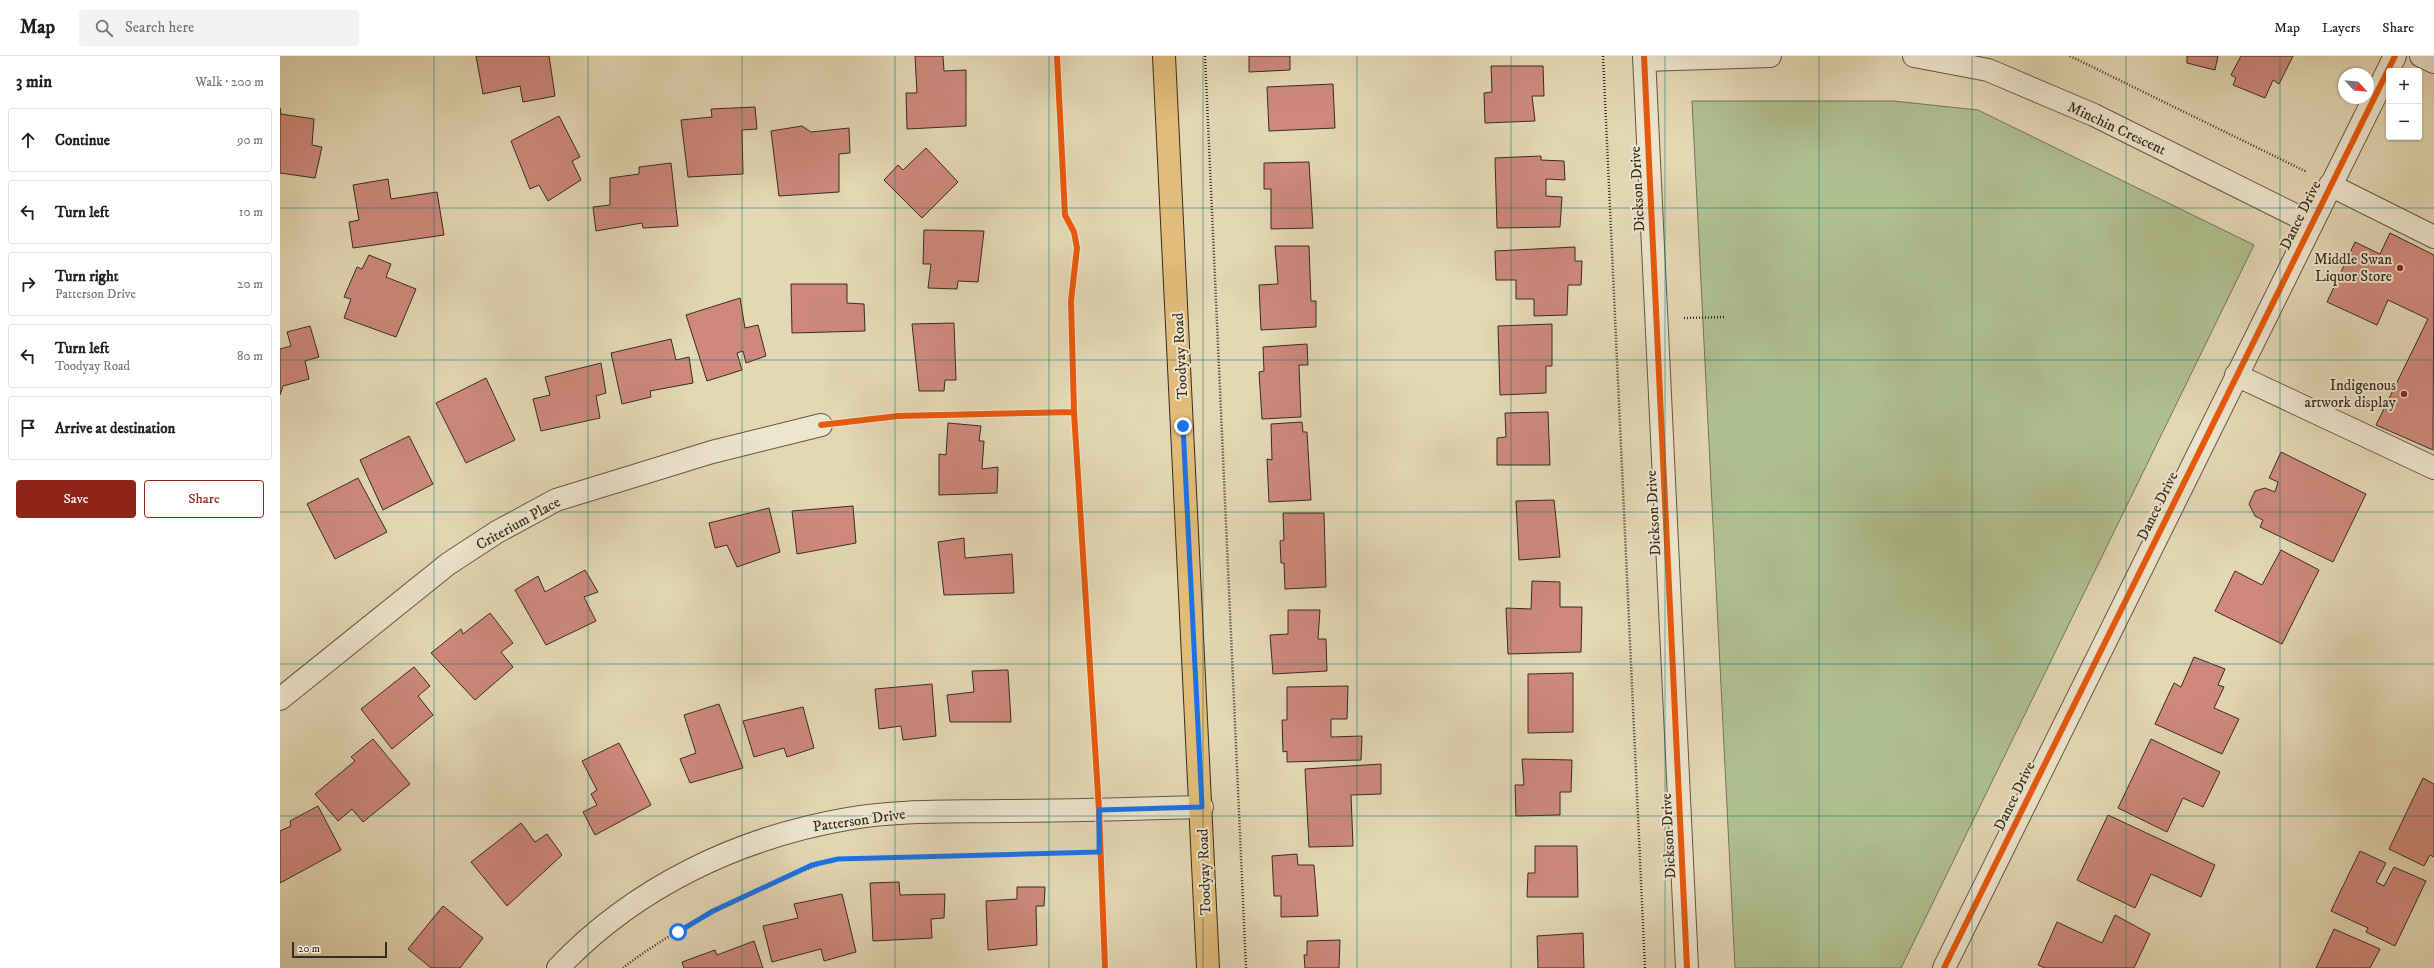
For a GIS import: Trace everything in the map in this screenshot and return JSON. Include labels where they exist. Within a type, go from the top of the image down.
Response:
[{"type":"main road","name":"Toodyay Road","points":[[1164,56],[1202,807],[1208,968]]},
{"type":"street","points":[[1644,58],[1770,56]]},
{"type":"street","name":"Minchin Crescent","points":[[1914,56],[1991,63],[2311,223]]},
{"type":"street","name":"Dance Drive","points":[[1944,968],[2311,223],[2395,56]]},
{"type":"street","points":[[2421,56],[2434,62]]},
{"type":"street","name":"Dickson Drive","points":[[1644,58],[1687,968]]},
{"type":"street","points":[[2330,185],[2434,237]]},
{"type":"street","points":[[2236,375],[2434,468]]},
{"type":"street","name":"Criterium Place","points":[[280,699],[448,564],[497,532],[556,500],[712,452],[821,426]]},
{"type":"street","name":"Patterson Drive","points":[[558,968],[580,945],[636,902],[706,860],[781,833],[848,819],[916,812],[1202,807]]},
{"type":"path","points":[[1204,56],[1246,968]]},
{"type":"path","points":[[1603,56],[1645,968]]},
{"type":"path","points":[[2070,56],[2311,174]]},
{"type":"path","points":[[1657,319],[1726,317]]},
{"type":"path","points":[[1099,810],[1100,859]]},
{"type":"path","points":[[623,968],[639,955],[713,911],[818,864],[838,859],[866,856],[1099,852]]},
{"type":"green space","points":[[1692,101],[1893,101],[1978,110],[2254,245],[1901,968],[1735,968]]},
{"type":"building","points":[[476,56],[549,56],[555,96],[523,102],[520,86],[483,94]]},
{"type":"building","points":[[915,56],[943,56],[944,71],[966,70],[966,126],[907,129],[906,93],[917,93]]},
{"type":"building","points":[[1249,56],[1290,56],[1290,70],[1249,72]]},
{"type":"building","points":[[2187,56],[2218,56],[2215,70],[2187,63]]},
{"type":"building","points":[[2241,56],[2293,56],[2279,84],[2273,80],[2265,98],[2233,85],[2236,78],[2231,75]]},
{"type":"building","points":[[1491,66],[1543,66],[1544,96],[1532,96],[1535,121],[1485,123],[1484,93],[1492,92]]},
{"type":"building","points":[[1333,84],[1335,128],[1269,131],[1267,87]]},
{"type":"building","points":[[755,107],[757,129],[742,130],[743,174],[688,177],[681,120],[712,117],[711,109]]},
{"type":"building","points":[[280,108],[281,114],[314,119],[312,145],[322,147],[315,178],[280,173]]},
{"type":"building","points":[[559,116],[580,157],[572,161],[581,180],[548,201],[539,185],[530,189],[511,141]]},
{"type":"building","points":[[802,126],[811,132],[849,128],[850,153],[839,154],[839,192],[779,196],[771,131]]},
{"type":"building","points":[[926,148],[958,182],[922,218],[884,180],[898,165],[903,170]]},
{"type":"building","points":[[1541,156],[1541,160],[1564,161],[1565,180],[1546,179],[1546,196],[1562,197],[1560,227],[1497,228],[1495,158]]},
{"type":"building","points":[[1309,162],[1313,228],[1271,229],[1271,189],[1264,189],[1264,163]]},
{"type":"building","points":[[671,163],[678,226],[643,228],[642,223],[596,231],[593,207],[610,205],[610,178],[639,174],[639,167]]},
{"type":"building","points":[[388,179],[391,199],[437,192],[444,235],[353,248],[349,222],[359,220],[353,185]]},
{"type":"building","points":[[924,230],[984,231],[978,282],[958,281],[957,289],[928,288],[931,264],[923,264]]},
{"type":"building","points":[[2390,233],[2434,255],[2433,450],[2376,425],[2428,319],[2388,300],[2377,325],[2327,302],[2355,242],[2380,254]]},
{"type":"building","points":[[1275,246],[1309,246],[1311,301],[1316,301],[1316,327],[1261,330],[1259,285],[1278,284]]},
{"type":"building","points":[[1575,247],[1575,261],[1582,261],[1581,285],[1568,285],[1567,315],[1534,316],[1534,299],[1516,299],[1516,280],[1496,280],[1495,251]]},
{"type":"building","points":[[369,255],[391,264],[386,277],[416,289],[396,337],[344,318],[351,299],[344,297],[357,267],[362,269]]},
{"type":"building","points":[[791,284],[847,284],[847,303],[864,304],[865,331],[792,333]]},
{"type":"building","points":[[740,298],[745,328],[758,325],[766,356],[746,363],[743,351],[737,353],[742,370],[707,381],[686,315]]},
{"type":"building","points":[[954,323],[956,380],[945,380],[944,391],[919,391],[912,324]]},
{"type":"building","points":[[1552,324],[1552,366],[1546,366],[1546,393],[1500,395],[1498,326]]},
{"type":"building","points":[[310,326],[319,357],[305,361],[309,379],[283,386],[280,395],[280,349],[291,346],[287,332]]},
{"type":"building","points":[[671,339],[676,360],[689,357],[693,383],[650,391],[651,397],[622,404],[611,353]]},
{"type":"building","points":[[1307,344],[1308,365],[1299,365],[1301,417],[1262,419],[1259,372],[1264,371],[1263,347]]},
{"type":"building","points":[[601,363],[606,393],[596,396],[600,418],[541,431],[533,399],[550,395],[545,377]]},
{"type":"building","points":[[486,378],[515,440],[466,463],[436,403]]},
{"type":"building","points":[[1548,412],[1550,465],[1497,465],[1497,438],[1506,437],[1505,413]]},
{"type":"building","points":[[1302,422],[1303,432],[1307,432],[1311,500],[1269,502],[1267,459],[1272,460],[1271,424]]},
{"type":"building","points":[[948,423],[981,426],[979,441],[984,441],[982,469],[998,467],[997,493],[939,495],[939,454],[946,455]]},
{"type":"building","points":[[409,436],[433,484],[383,510],[360,460]]},
{"type":"building","points":[[2281,452],[2366,494],[2333,562],[2260,527],[2263,520],[2255,516],[2249,504],[2255,491],[2265,488],[2275,492],[2278,482],[2269,478]]},
{"type":"building","points":[[358,478],[387,532],[335,559],[307,504]]},
{"type":"building","points":[[1554,500],[1560,557],[1519,560],[1516,501]]},
{"type":"building","points":[[853,506],[856,543],[797,554],[792,511]]},
{"type":"building","points":[[769,508],[780,552],[737,567],[727,545],[715,548],[709,523]]},
{"type":"building","points":[[1283,513],[1324,513],[1326,587],[1285,589],[1284,563],[1281,563],[1280,541],[1284,540]]},
{"type":"building","points":[[964,538],[965,558],[1012,554],[1014,593],[944,595],[938,542]]},
{"type":"building","points":[[2281,550],[2319,570],[2282,644],[2215,611],[2235,571],[2262,585]]},
{"type":"building","points":[[585,570],[598,592],[584,597],[596,621],[546,645],[515,590],[538,576],[545,592]]},
{"type":"building","points":[[1532,581],[1560,582],[1560,607],[1582,607],[1581,652],[1508,654],[1506,608],[1531,609]]},
{"type":"building","points":[[1288,610],[1320,610],[1318,639],[1326,639],[1327,671],[1273,674],[1270,635],[1288,634]]},
{"type":"building","points":[[490,613],[513,643],[501,652],[513,667],[475,700],[431,653],[461,629],[463,634]]},
{"type":"building","points":[[2194,657],[2225,669],[2218,685],[2224,687],[2214,708],[2239,719],[2222,754],[2155,724],[2174,683],[2181,687]]},
{"type":"building","points":[[414,667],[430,686],[418,696],[433,715],[392,749],[361,709]]},
{"type":"building","points":[[1008,670],[1011,722],[950,722],[947,695],[974,692],[972,671]]},
{"type":"building","points":[[1573,673],[1573,732],[1528,733],[1528,674]]},
{"type":"building","points":[[932,684],[936,736],[903,740],[901,726],[879,729],[875,689]]},
{"type":"building","points":[[1348,686],[1347,719],[1331,719],[1331,737],[1362,736],[1361,760],[1287,762],[1287,751],[1283,752],[1282,720],[1287,720],[1287,687]]},
{"type":"building","points":[[719,704],[743,768],[690,783],[680,759],[696,753],[684,715]]},
{"type":"building","points":[[803,707],[814,748],[787,757],[784,748],[754,757],[743,721]]},
{"type":"building","points":[[373,739],[410,784],[363,822],[352,809],[338,821],[315,794],[355,761],[351,757]]},
{"type":"building","points":[[2151,739],[2220,772],[2203,807],[2183,798],[2167,832],[2118,808]]},
{"type":"building","points":[[619,743],[651,805],[595,835],[583,812],[597,805],[591,794],[597,790],[582,761]]},
{"type":"building","points":[[1522,759],[1572,760],[1571,792],[1560,792],[1560,815],[1516,816],[1515,785],[1524,785]]},
{"type":"building","points":[[1381,764],[1381,794],[1351,795],[1353,846],[1309,847],[1305,769]]},
{"type":"building","points":[[2423,778],[2434,784],[2434,857],[2430,855],[2424,866],[2389,849]]},
{"type":"building","points":[[318,806],[341,850],[280,883],[280,831],[291,826],[290,821]]},
{"type":"building","points":[[2108,815],[2215,865],[2201,897],[2151,874],[2135,908],[2077,880]]},
{"type":"building","points":[[521,823],[535,842],[547,834],[562,855],[507,906],[471,862]]},
{"type":"building","points":[[1535,846],[1577,846],[1578,897],[1527,897],[1528,873],[1535,873]]},
{"type":"building","points":[[2360,851],[2386,863],[2376,882],[2384,886],[2394,867],[2426,881],[2395,946],[2366,932],[2368,928],[2331,911]]},
{"type":"building","points":[[1297,854],[1298,865],[1314,865],[1318,916],[1281,917],[1281,896],[1274,896],[1272,856]]},
{"type":"building","points":[[899,882],[900,895],[945,894],[944,918],[931,919],[932,938],[873,941],[870,883]]},
{"type":"building","points":[[1017,887],[1045,887],[1044,906],[1036,906],[1037,945],[988,950],[986,901],[1017,899]]},
{"type":"building","points":[[842,894],[856,952],[824,961],[821,949],[772,962],[763,926],[798,918],[794,904]]},
{"type":"building","points":[[443,906],[483,938],[460,968],[431,968],[408,949]]},
{"type":"building","points":[[2115,915],[2150,934],[2134,968],[2045,968],[2038,965],[2057,922],[2102,943]]},
{"type":"building","points":[[2334,929],[2380,949],[2370,968],[2316,968]]},
{"type":"building","points":[[1583,933],[1584,968],[1538,968],[1537,936]]},
{"type":"building","points":[[1340,940],[1339,968],[1305,968],[1304,955],[1307,955],[1307,941]]},
{"type":"building","points":[[754,941],[763,968],[684,968],[682,962],[715,950],[717,955]]},
{"type":"cycle path","points":[[1057,56],[1065,215],[1074,232],[1077,248],[1071,301],[1074,412],[1099,810],[1105,968]]},
{"type":"cycle path","points":[[1644,56],[1687,968]]},
{"type":"cycle path","points":[[1944,968],[2395,56]]},
{"type":"cycle path","points":[[821,425],[898,416],[1074,412]]},
{"type":"place","name":"Middle Swan Liquor Store","points":[[2400,268]]},
{"type":"place","name":"Indigenous artwork display","points":[[2404,394]]},
{"type":"route","points":[[678,932],[713,911],[775,884],[812,865],[838,859],[866,856],[1099,852],[1099,810],[1202,807],[1183,426]]}]
